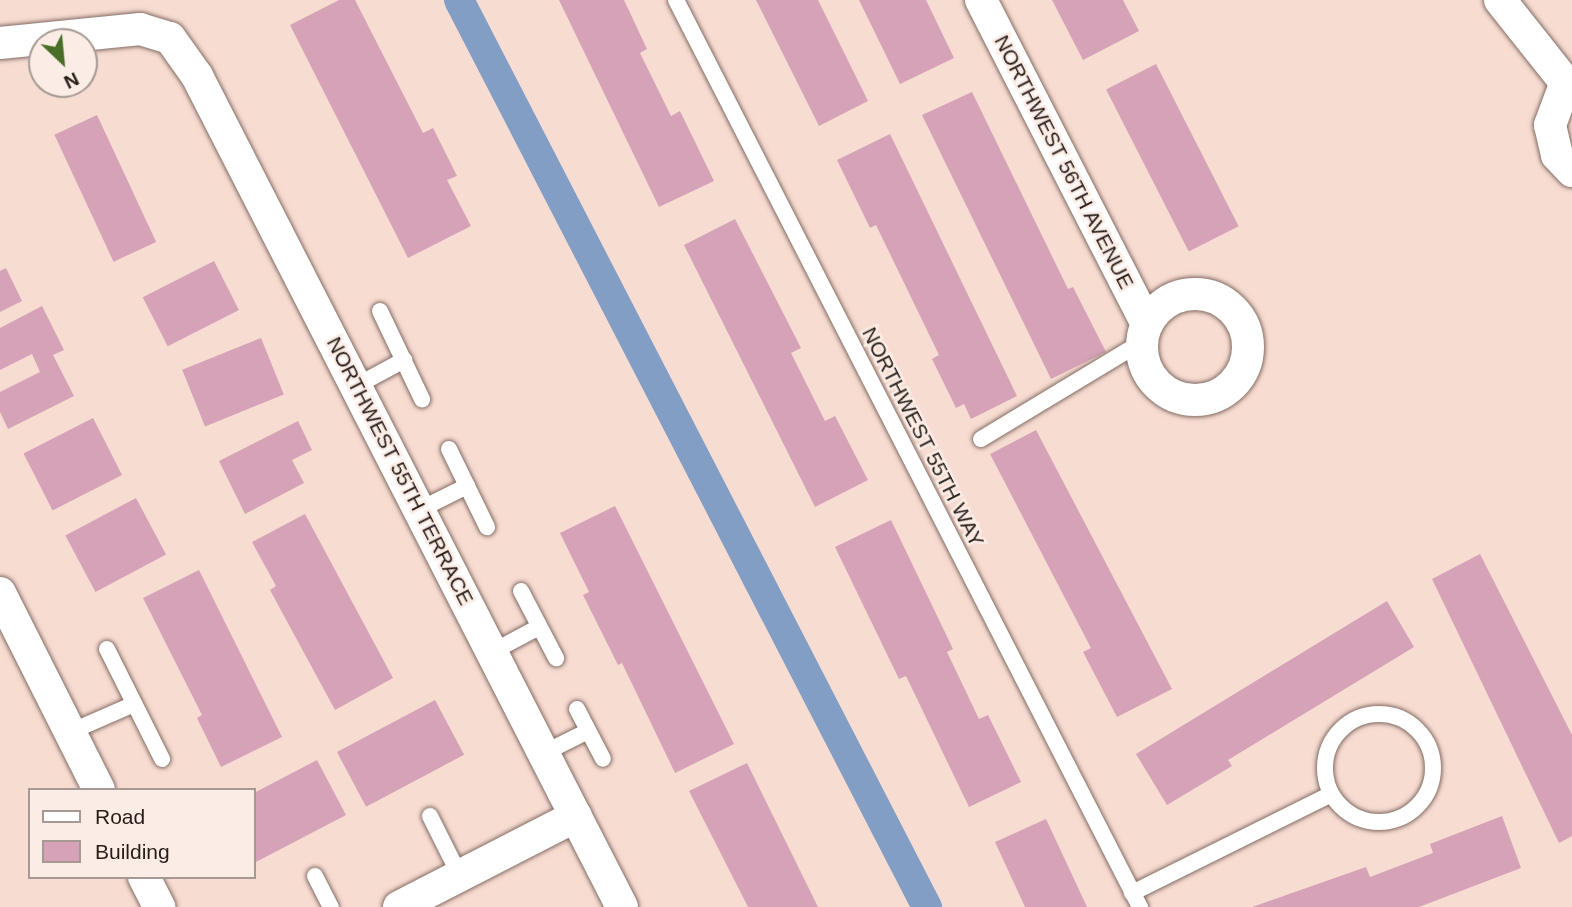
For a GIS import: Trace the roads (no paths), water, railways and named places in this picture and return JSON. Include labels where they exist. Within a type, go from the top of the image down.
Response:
[{"type":"street","name":"NORTHWEST 56TH AVENUE","points":[[981,0],[1144,333]]},
{"type":"street","points":[[1500,0],[1569,87],[1550,125],[1557,155],[1572,171]]},
{"type":"street","name":"NORTHWEST 55TH TERRACE","points":[[0,43],[140,29],[170,38],[197,76],[622,907]]},
{"type":"street","points":[[0,593],[98,788]]},
{"type":"street","points":[[399,907],[576,816]]},
{"type":"street","points":[[145,879],[159,907]]},
{"type":"lane","name":"NORTHWEST 55TH WAY","points":[[676,0],[1136,900],[1331,794]]},
{"type":"lane","points":[[380,311],[422,399]]},
{"type":"lane","points":[[981,439],[1144,333]]},
{"type":"lane","points":[[356,386],[404,360]]},
{"type":"lane","points":[[449,449],[487,527]]},
{"type":"lane","points":[[419,510],[467,486]]},
{"type":"lane","points":[[521,591],[556,659]]},
{"type":"lane","points":[[492,652],[539,627]]},
{"type":"lane","points":[[107,649],[162,759]]},
{"type":"lane","points":[[71,732],[134,704]]},
{"type":"lane","points":[[577,709],[603,759]]},
{"type":"lane","points":[[1379,713],[1414,726],[1426,740],[1432,756],[1429,790],[1406,814],[1372,821],[1342,807],[1331,794],[1326,758],[1344,726],[1379,713]]},
{"type":"lane","points":[[544,753],[588,731]]},
{"type":"lane","points":[[430,817],[460,876]]},
{"type":"lane","points":[[315,876],[331,907]]},
{"type":"waterway","points":[[459,0],[927,907]]}]
